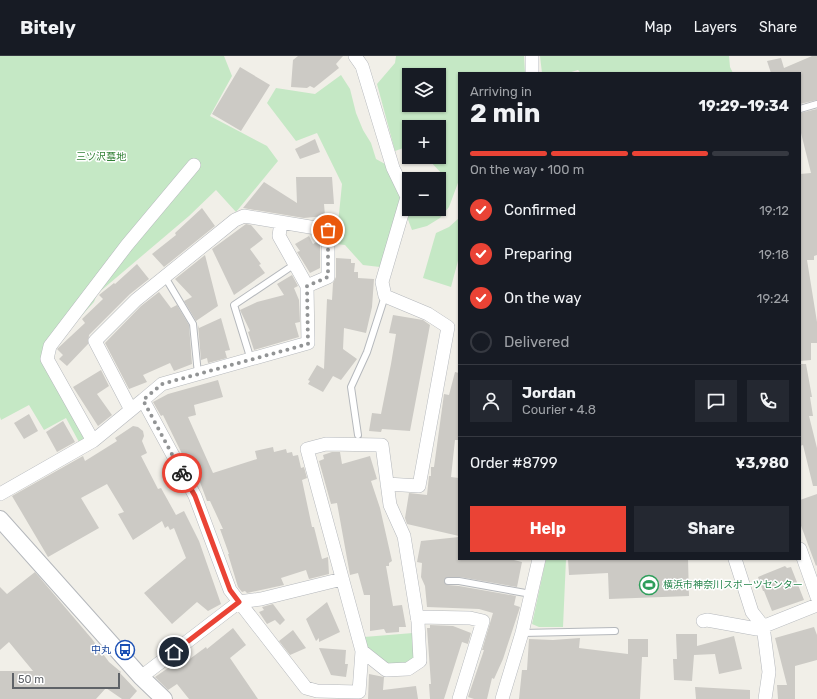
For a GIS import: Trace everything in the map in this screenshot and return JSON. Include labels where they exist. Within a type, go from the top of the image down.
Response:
[{"type":"street","points":[[354,56],[362,66],[394,168],[407,197],[382,282],[385,296],[428,314],[448,327],[419,486],[387,484]]},
{"type":"street","points":[[532,56],[532,72]]},
{"type":"street","points":[[93,441],[47,359],[50,346],[126,246],[194,165]]},
{"type":"street","points":[[131,410],[95,341],[136,300],[235,220],[244,216],[328,230],[328,277],[307,286]]},
{"type":"street","points":[[0,494],[93,441],[162,384],[308,344],[307,286],[279,236],[281,222]]},
{"type":"street","points":[[143,400],[195,496],[230,590],[306,688],[317,691],[358,696],[362,651],[307,449],[326,444],[359,440],[382,445],[390,505],[404,536],[417,617],[420,661],[408,669],[386,670],[362,651]]},
{"type":"street","points":[[0,519],[141,677],[164,699]]},
{"type":"street","points":[[801,552],[817,597]]},
{"type":"street","points":[[502,699],[522,633],[539,560]]},
{"type":"street","points":[[735,560],[752,612],[763,626],[769,672],[765,699]]},
{"type":"street","points":[[141,677],[239,602],[261,599],[342,579]]},
{"type":"street","points":[[703,621],[707,620],[757,629],[817,605]]},
{"type":"street","points":[[417,617],[470,618],[483,621],[459,699]]},
{"type":"lane","points":[[801,109],[817,104]]},
{"type":"lane","points":[[251,360],[234,305],[295,264]]},
{"type":"lane","points":[[165,277],[193,324],[198,374]]},
{"type":"lane","points":[[359,440],[351,387],[367,352],[385,296]]},
{"type":"lane","points":[[448,581],[459,581],[531,594]]},
{"type":"lane","points":[[522,633],[615,631]]},
{"type":"green space","name":"三ツ沢墓地","points":[[0,56],[224,56],[232,76],[210,116],[267,146],[278,161],[236,212],[216,190],[189,216],[97,294],[94,302],[42,359],[86,438],[79,442],[66,418],[44,430],[29,405],[1,420],[0,417]]},
{"type":"green space","points":[[396,56],[524,56],[525,72],[458,72],[458,183],[449,207],[446,211],[446,172],[440,172],[433,164],[446,164],[446,120],[402,120],[402,148],[395,151],[377,84],[395,63]]},
{"type":"green space","points":[[540,56],[729,56],[730,67],[732,72],[580,72],[578,70],[571,72],[542,72]]},
{"type":"green space","points":[[341,75],[350,89],[356,113],[363,130],[371,143],[376,159],[385,164],[401,200],[380,267],[363,265],[345,245],[336,244],[342,184],[317,133],[296,141],[267,103],[276,88],[315,94]]},
{"type":"green space","points":[[442,216],[427,226],[412,230],[407,217]]},
{"type":"green space","points":[[458,219],[458,261],[451,287],[423,278],[436,233],[449,227]]},
{"type":"green space","points":[[546,560],[566,560],[563,627],[539,627],[532,624]]},
{"type":"green space","points":[[413,633],[415,657],[407,664],[392,664],[380,660],[370,651],[366,645],[364,637]]},
{"type":"building","points":[[298,56],[343,56],[336,64],[339,68],[314,88],[310,86],[307,88],[291,87],[293,60]]},
{"type":"building","points":[[812,56],[817,56],[817,100],[801,104],[801,72],[771,72],[767,61],[781,58],[784,68]]},
{"type":"building","points":[[240,67],[270,85],[241,131],[212,114]]},
{"type":"building","points":[[817,109],[817,255],[814,256],[814,260],[807,260],[817,322],[817,343],[811,343],[811,360],[801,361],[801,174],[811,173],[801,133],[801,113]]},
{"type":"building","points":[[315,139],[320,152],[300,159],[295,149]]},
{"type":"building","points":[[296,177],[332,177],[334,204],[324,204],[325,216],[304,218],[243,208],[264,182],[297,203]]},
{"type":"building","points":[[202,208],[215,226],[164,267],[152,254],[176,235],[175,233]]},
{"type":"building","points":[[246,224],[251,225],[263,239],[250,249],[261,264],[259,265],[265,273],[234,295],[212,249]]},
{"type":"building","points":[[309,236],[313,244],[318,241],[320,244],[320,268],[310,273],[297,252],[300,251],[295,244]]},
{"type":"building","points":[[205,255],[218,306],[196,321],[184,301],[192,297],[175,279]]},
{"type":"building","points":[[336,258],[351,259],[351,263],[355,263],[354,272],[358,272],[358,278],[374,279],[372,307],[366,333],[344,328],[343,349],[357,359],[341,380],[333,376],[323,392],[308,384],[310,381],[308,380],[317,365],[324,369],[327,299],[332,300],[333,283],[336,277]]},
{"type":"building","points":[[137,264],[149,279],[130,294],[89,335],[88,344],[67,366],[59,359],[63,355],[57,349],[85,323],[82,319],[103,299],[99,295],[114,283],[115,284]]},
{"type":"building","points":[[292,275],[298,286],[294,288],[299,300],[300,322],[295,323],[299,337],[254,350],[248,332],[250,331],[240,310],[257,302],[284,295],[277,284]]},
{"type":"building","points":[[159,292],[171,308],[177,305],[189,325],[192,364],[174,371],[170,363],[143,375],[147,382],[129,389],[105,343],[141,306]]},
{"type":"building","points":[[393,315],[423,320],[430,325],[410,431],[382,429],[381,432],[369,431],[372,413],[381,414],[396,334],[389,333]]},
{"type":"building","points":[[221,318],[230,350],[225,351],[227,358],[208,363],[207,358],[201,360],[198,325],[199,328]]},
{"type":"building","points":[[801,364],[806,364],[812,397],[810,397],[813,416],[809,416],[817,448],[817,486],[813,486],[803,445],[801,446]]},
{"type":"building","points":[[101,370],[109,386],[97,394],[112,415],[98,426],[73,387]]},
{"type":"building","points":[[455,372],[458,373],[458,440],[455,440],[451,477],[458,478],[458,536],[407,524],[405,518],[409,493],[427,495],[429,476],[431,476],[431,467],[434,467],[444,394],[449,395]]},
{"type":"building","points":[[218,380],[223,397],[194,405],[196,415],[188,417],[213,473],[257,459],[255,451],[273,447],[274,452],[286,449],[287,453],[292,452],[293,456],[298,455],[301,468],[304,467],[307,478],[302,480],[312,527],[314,527],[322,559],[328,557],[329,574],[309,579],[306,570],[281,578],[284,585],[247,593],[245,591],[242,592],[238,587],[220,529],[223,529],[210,501],[207,501],[194,466],[191,468],[188,461],[186,462],[163,415],[161,416],[153,402],[168,394]]},
{"type":"building","points":[[29,414],[38,431],[24,439],[14,423]]},
{"type":"building","points":[[63,421],[75,442],[57,452],[46,432]]},
{"type":"building","points":[[133,426],[138,427],[143,431],[144,436],[142,441],[147,453],[141,456],[158,489],[161,488],[176,515],[184,511],[199,541],[221,604],[208,611],[197,602],[172,624],[144,593],[186,558],[174,528],[170,530],[168,526],[165,528],[162,521],[133,540],[118,514],[124,512],[107,484],[81,498],[99,528],[48,557],[12,496],[83,456],[85,461],[117,441],[115,438]]},
{"type":"building","points":[[332,452],[340,452],[342,464],[370,456],[377,479],[371,481],[380,508],[392,561],[389,563],[389,566],[386,566],[393,606],[402,605],[406,627],[399,627],[399,632],[386,633],[384,629],[370,631],[370,595],[364,595],[358,573],[350,575],[337,503],[331,504],[319,461],[324,459],[323,455]]},
{"type":"building","points":[[817,494],[816,566],[801,526],[801,500]]},
{"type":"building","points":[[458,537],[458,560],[514,560],[522,562],[517,587],[460,577],[448,577],[444,581],[448,585],[516,596],[514,605],[520,607],[503,659],[494,679],[492,678],[487,699],[474,699],[468,697],[484,650],[482,650],[493,613],[479,609],[427,607],[425,586],[421,577],[422,563],[417,562],[421,541]]},
{"type":"building","name":"横浜市神奈川スポーツセンター","points":[[568,560],[688,560],[689,596],[609,599],[608,573],[569,575]]},
{"type":"building","points":[[785,566],[787,568],[791,567],[804,600],[772,611],[758,577]]},
{"type":"building","points":[[35,572],[92,639],[109,662],[121,672],[120,673],[137,691],[130,699],[122,699],[106,688],[96,699],[0,699],[0,671],[33,671],[9,642],[0,650],[0,587],[7,594]]},
{"type":"building","points":[[327,602],[340,632],[319,642],[319,638],[316,641],[306,619]]},
{"type":"building","points":[[273,604],[285,620],[280,625],[275,620],[267,624],[259,612],[264,610],[262,607]]},
{"type":"building","points":[[430,625],[453,626],[471,633],[468,644],[462,642],[444,699],[430,699],[429,684],[431,684],[427,628],[430,628]]},
{"type":"building","points":[[814,627],[817,635],[817,660],[795,666],[795,699],[778,699],[777,685],[787,685],[775,638]]},
{"type":"building","points":[[233,628],[246,645],[230,658],[258,699],[189,699],[177,684],[168,690],[155,677],[184,657],[187,661],[206,647],[207,649]]},
{"type":"building","points":[[293,630],[306,648],[290,655],[279,641]]},
{"type":"building","points":[[676,634],[697,634],[697,646],[734,636],[742,669],[719,674],[715,654],[694,655],[692,681],[674,680],[673,659],[677,659]]},
{"type":"building","points":[[580,638],[579,648],[628,654],[628,639],[648,639],[648,657],[642,657],[640,699],[519,699],[522,670],[527,670],[529,639],[553,640]]},
{"type":"building","points":[[319,648],[346,650],[345,664],[348,664],[346,677],[331,675]]},
{"type":"building","points":[[369,674],[384,677],[383,690],[416,686],[418,699],[368,699]]},
{"type":"building","points":[[695,687],[750,690],[750,699],[696,699]]},
{"type":"way so far","points":[[182,473],[143,400],[162,384],[308,344],[307,286],[328,277],[328,230]]},
{"type":"place","name":"横浜市神奈川スポーツセンター","points":[[649,585]]},
{"type":"place","name":"中丸","points":[[125,650]]},
{"type":"route","points":[[174,652],[239,602],[230,590],[195,496],[182,473]]}]
